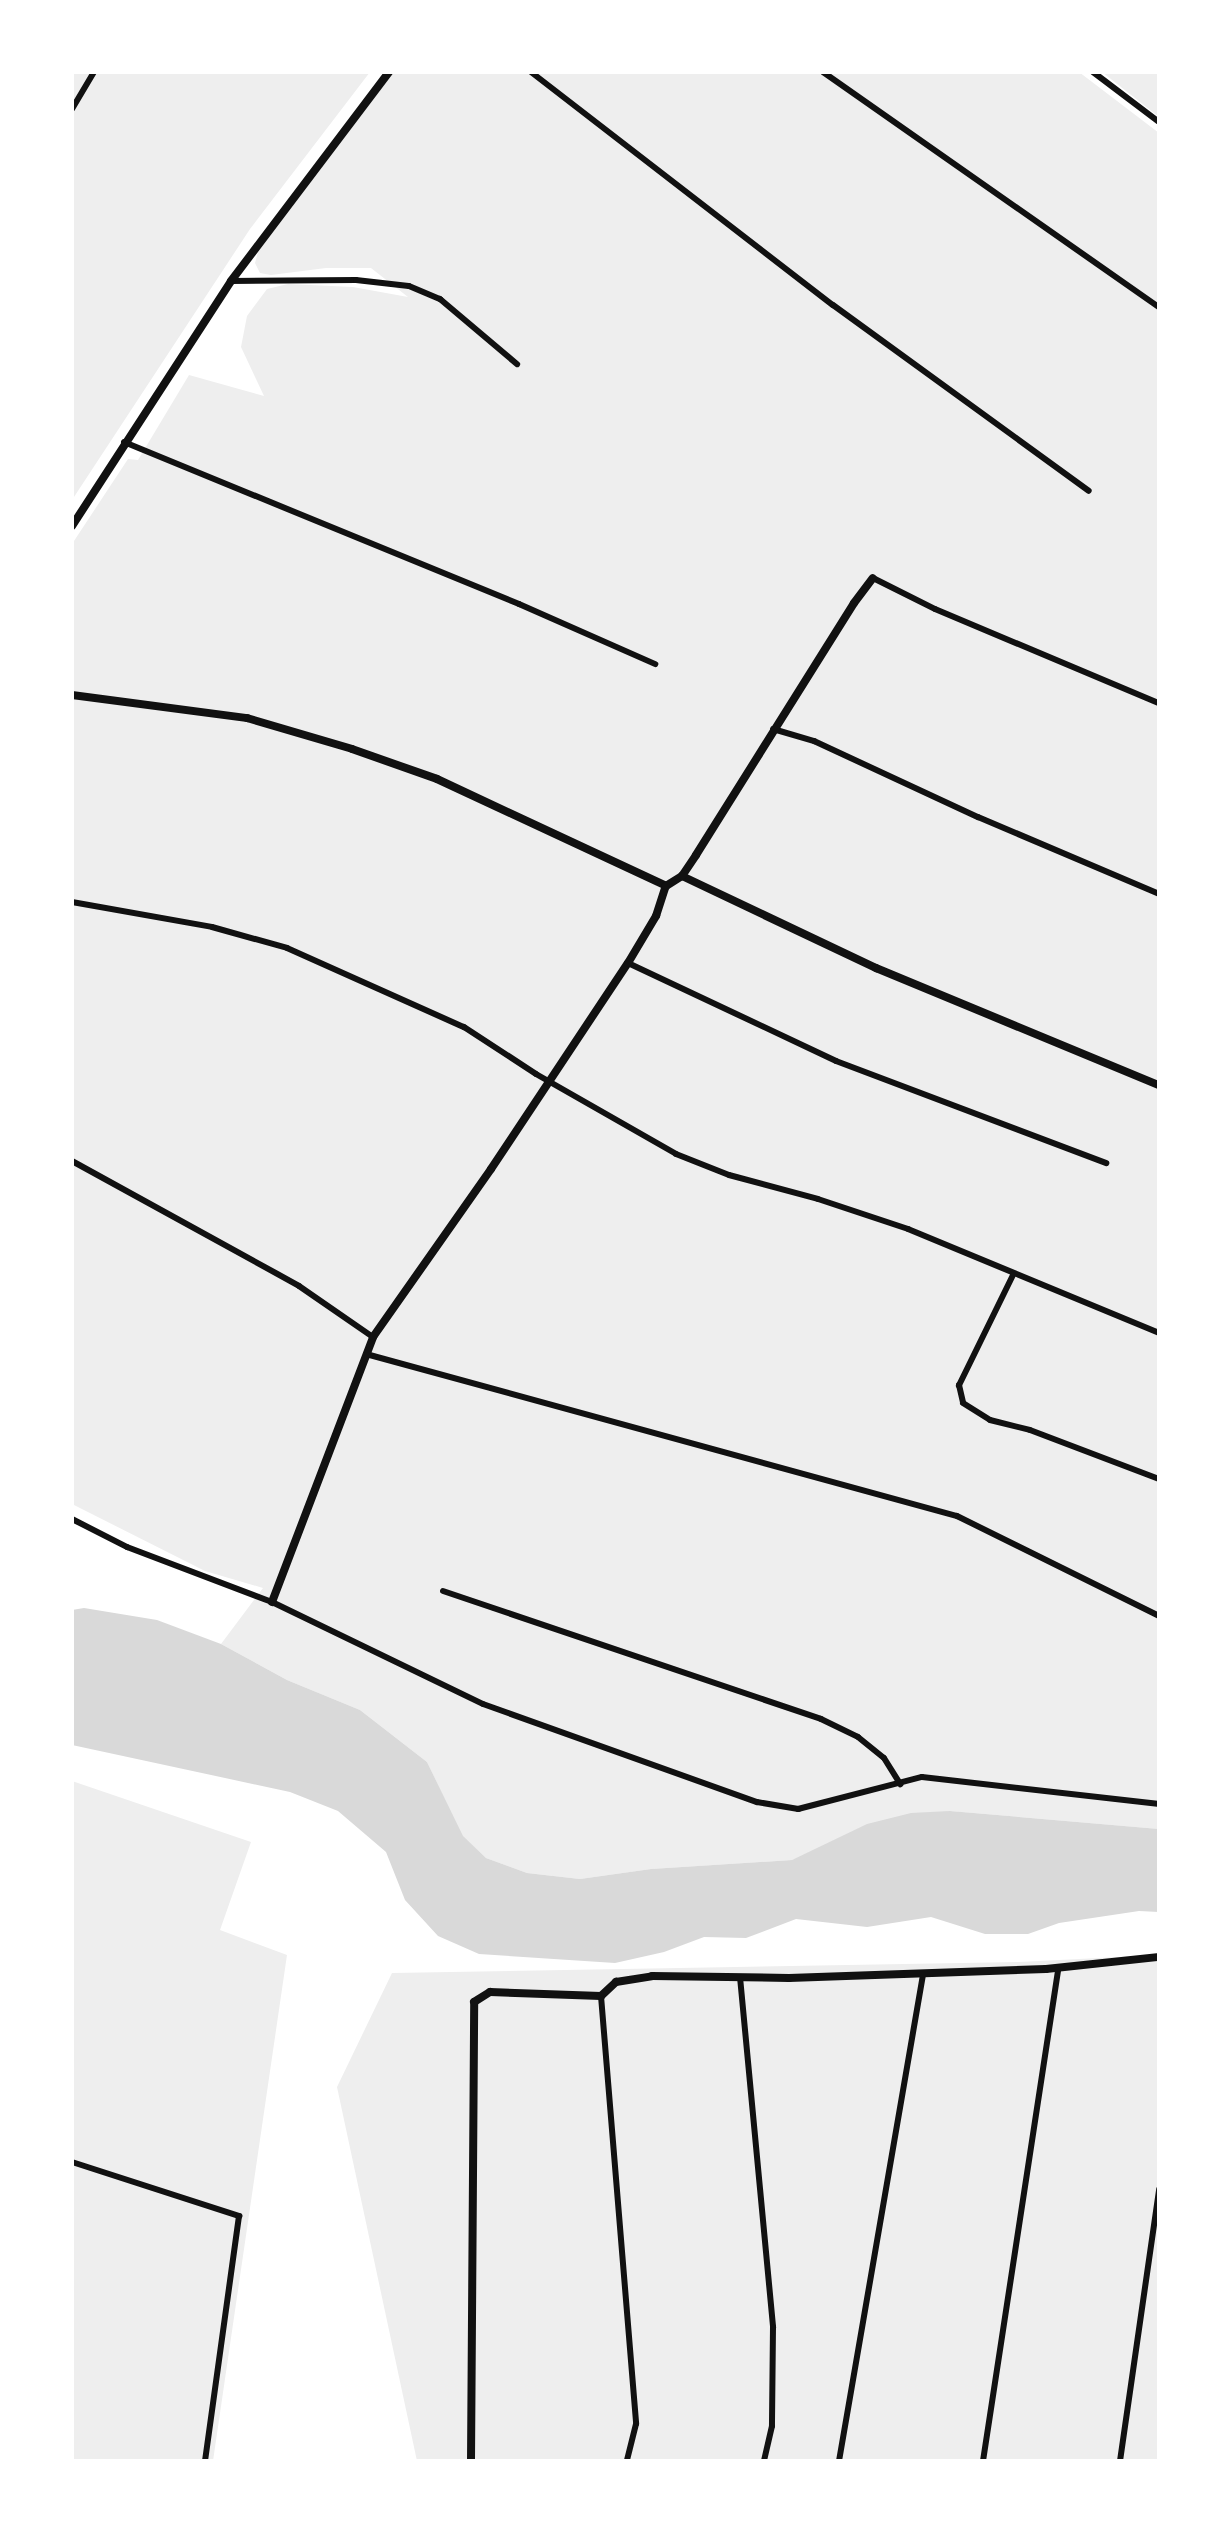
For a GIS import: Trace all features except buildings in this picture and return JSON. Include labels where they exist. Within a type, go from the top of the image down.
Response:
[{"type":"street","points":[[72,526],[231,281],[389,72]]},
{"type":"street","points":[[272,1602],[373,1337],[628,963],[656,916],[666,886],[682,876],[773,729],[873,578]]},
{"type":"street","points":[[72,695],[247,718],[352,749],[437,779],[666,886]]},
{"type":"street","points":[[682,876],[876,968],[1159,1085]]},
{"type":"street","points":[[471,2461],[474,2002],[490,1992],[601,1996],[616,1982],[652,1976],[740,1977],[1058,1968],[1159,1957]]},
{"type":"lane","points":[[72,109],[94,72]]},
{"type":"lane","points":[[531,72],[833,305],[1089,491]]},
{"type":"lane","points":[[823,72],[1159,307]]},
{"type":"lane","points":[[1093,72],[1159,122]]},
{"type":"lane","points":[[231,281],[356,280],[409,286],[440,299],[517,364]]},
{"type":"lane","points":[[124,442],[519,604],[655,664]]},
{"type":"lane","points":[[873,578],[935,609],[1159,703]]},
{"type":"lane","points":[[773,729],[814,741],[992,824],[1159,894]]},
{"type":"lane","points":[[72,902],[212,927],[287,948],[464,1027],[676,1154],[729,1175],[818,1199],[908,1229],[1159,1333]]},
{"type":"lane","points":[[628,963],[836,1061],[1106,1163]]},
{"type":"lane","points":[[72,1161],[299,1286],[373,1337]]},
{"type":"lane","points":[[1013,1275],[959,1385],[963,1403],[990,1420],[1030,1430],[1159,1479]]},
{"type":"lane","points":[[366,1354],[957,1516],[1159,1616]]},
{"type":"lane","points":[[72,1519],[142,1553],[272,1602],[483,1704],[757,1802],[798,1809],[922,1777],[1159,1804]]},
{"type":"lane","points":[[443,1591],[821,1719],[858,1737],[884,1758],[900,1784]]},
{"type":"lane","points":[[983,2461],[1058,1968]]},
{"type":"lane","points":[[839,2461],[923,1973]]},
{"type":"lane","points":[[740,1977],[773,2327],[772,2426],[764,2461]]},
{"type":"lane","points":[[601,1996],[636,2424],[627,2461]]},
{"type":"lane","points":[[72,2162],[239,2216],[205,2461]]},
{"type":"lane","points":[[1120,2461],[1159,2189]]},
{"type":"shaded area","points":[[72,72],[370,72],[250,229],[72,500]]},
{"type":"shaded area","points":[[394,72],[1079,72],[1159,133],[1159,1829],[950,1811],[792,1860],[651,1869],[580,1879],[527,1873],[486,1858],[462,1836],[427,1762],[360,1710],[287,1680],[221,1644],[263,1588],[205,1571],[72,1504],[72,544],[128,459],[138,460],[189,375],[264,396],[241,347],[247,316],[267,289],[288,284],[353,287],[408,297],[371,268],[326,268],[271,275],[260,273],[255,263],[258,252]]},
{"type":"shaded area","points":[[1102,72],[1159,72],[1159,117]]},
{"type":"shaded area","points":[[84,1608],[157,1620],[221,1644],[287,1680],[360,1710],[427,1762],[463,1836],[486,1858],[527,1873],[580,1879],[651,1869],[792,1860],[867,1824],[911,1813],[950,1811],[1159,1829],[1159,1912],[1139,1911],[1059,1923],[1028,1934],[985,1934],[931,1917],[867,1927],[796,1919],[746,1938],[704,1937],[664,1952],[615,1963],[479,1954],[438,1936],[405,1900],[386,1852],[338,1811],[290,1792],[72,1745],[72,1610]]},
{"type":"shaded area","points":[[72,1781],[251,1842],[220,1930],[287,1955],[213,2461],[72,2461]]},
{"type":"shaded area","points":[[1159,1955],[1159,2461],[417,2461],[337,2087],[392,1973],[1019,1962]]}]
